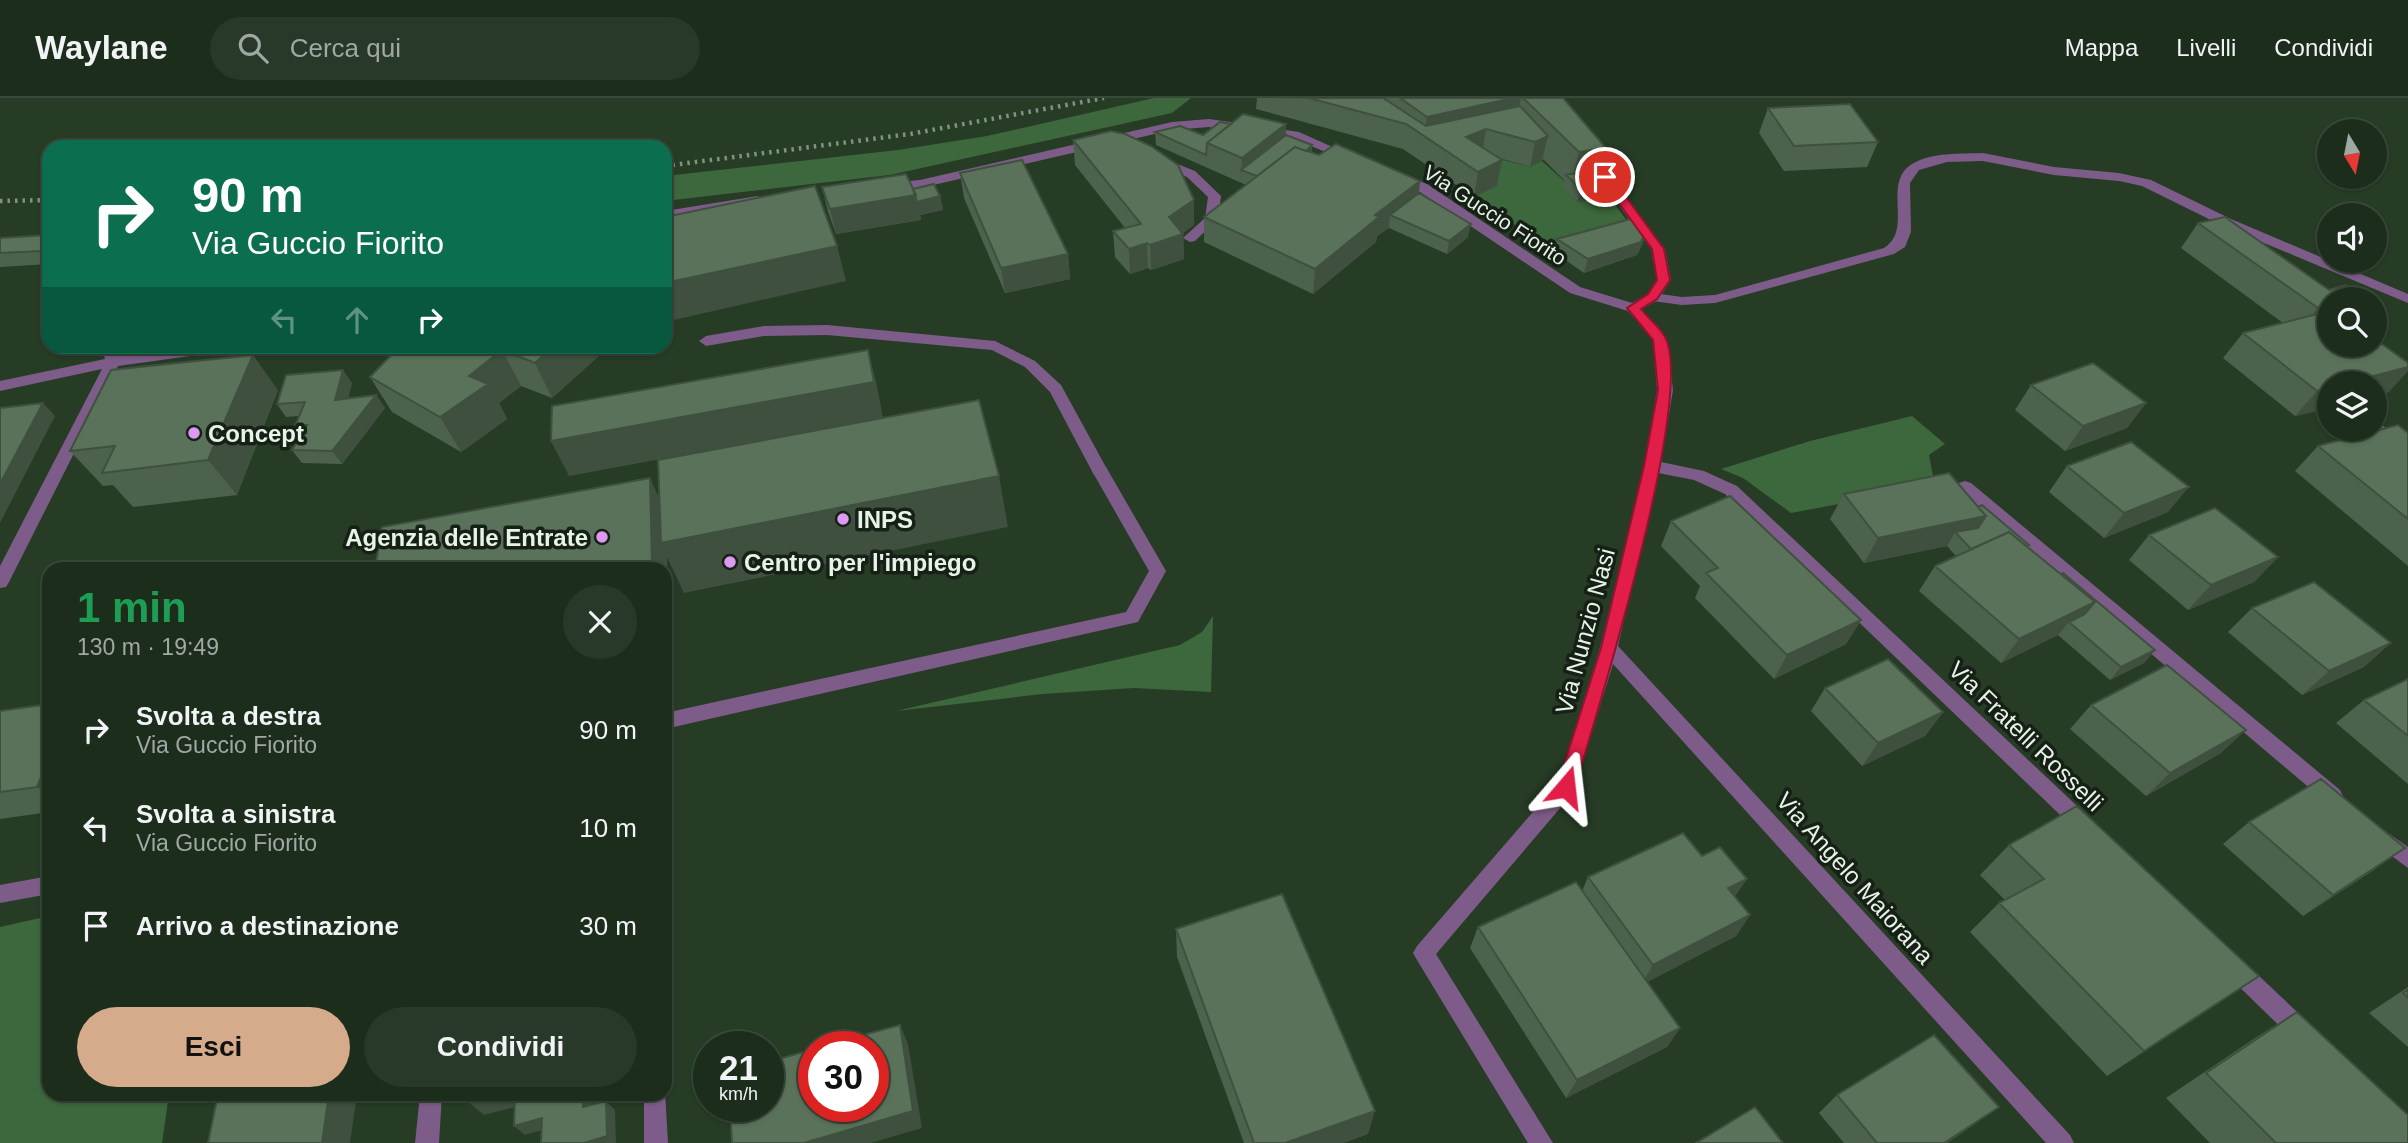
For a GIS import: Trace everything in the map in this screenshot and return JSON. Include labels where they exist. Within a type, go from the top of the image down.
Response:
[{"type":"street","points":[[879,188],[920,184],[1172,126],[1209,123],[1295,135],[1359,161]]},
{"type":"street","points":[[1108,141],[1191,174],[1215,196],[1211,219],[1190,238]]},
{"type":"street","points":[[1586,152],[1658,249],[1664,280],[1653,296],[1633,308]]},
{"type":"street","points":[[1653,296],[1682,301],[1715,299],[1889,251],[1900,244],[1904,232],[1904,183],[1915,167],[1946,158],[1983,157],[2054,171],[2119,177],[2146,183],[2226,222],[2408,299]]},
{"type":"street","name":"Via Guccio Fiorito","points":[[1384,171],[1422,187],[1575,290],[1633,308]]},
{"type":"street","points":[[672,214],[770,199]]},
{"type":"street","name":"Via Nunzio Nasi","points":[[1541,1143],[1424,953],[1566,787],[1609,648],[1652,466],[1665,390],[1660,339],[1633,308]]},
{"type":"street","points":[[672,719],[1132,617],[1158,570],[1056,389],[1030,364],[995,346],[827,330],[764,331],[706,341]]},
{"type":"street","points":[[0,386],[110,354]]},
{"type":"street","points":[[0,582],[110,354]]},
{"type":"street","points":[[2387,437],[2408,454]]},
{"type":"street","name":"Via Fratelli Rosselli","points":[[1652,466],[1698,475],[1731,490],[2105,845]]},
{"type":"street","points":[[1965,487],[2345,806]]},
{"type":"street","name":"Via Angelo Maiorana","points":[[1609,648],[2062,1143]]},
{"type":"street","points":[[2366,824],[2408,859]]},
{"type":"street","points":[[0,894],[42,886]]},
{"type":"street","points":[[2216,950],[2317,1046]]},
{"type":"street","points":[[426,1143],[429,1101]]},
{"type":"street","points":[[655,1101],[656,1143]]},
{"type":"green space","points":[[1154,98],[1191,98],[1172,113],[890,175],[672,200],[672,175],[898,150],[987,136]]},
{"type":"green space","points":[[1482,154],[1530,167],[1542,161],[1571,187],[1564,189],[1577,202],[1609,197],[1634,230],[1554,252],[1474,197],[1496,185]]},
{"type":"green space","points":[[1912,416],[1945,444],[1929,455],[1935,486],[1791,513],[1743,478],[1721,469],[1810,441]]},
{"type":"green space","points":[[1213,616],[1211,692],[1134,688],[1043,694],[896,711],[1180,645],[1202,632]]},
{"type":"green space","points":[[42,918],[42,1101],[168,1101],[162,1143],[0,1143],[0,927]]},
{"type":"building","points":[[1309,98],[1383,98],[1426,126],[1520,106],[1548,136],[1535,142],[1486,129],[1466,137],[1502,160],[1478,172],[1406,124]]},
{"type":"building","points":[[1400,98],[1513,98],[1427,117]]},
{"type":"building","points":[[1523,98],[1563,98],[1606,148],[1579,152]]},
{"type":"building","points":[[1850,104],[1878,142],[1794,146],[1768,108]]},
{"type":"building","points":[[1243,114],[1286,124],[1242,158],[1207,143]]},
{"type":"building","points":[[1220,122],[1231,124],[1207,143],[1206,155],[1155,132],[1180,126],[1203,135]]},
{"type":"building","points":[[1111,131],[1125,134],[1151,146],[1178,165],[1194,200],[1169,217],[1183,234],[1129,249],[1113,231],[1141,224],[1073,140]]},
{"type":"building","points":[[1286,135],[1312,145],[1306,151],[1295,147],[1257,176],[1241,170]]},
{"type":"building","points":[[1336,144],[1420,181],[1375,215],[1379,217],[1315,269],[1204,217],[1295,147],[1319,155]]},
{"type":"building","points":[[1022,160],[1068,254],[1001,268],[960,173]]},
{"type":"building","points":[[1600,169],[1612,184],[1581,189],[1566,175]]},
{"type":"building","points":[[906,174],[916,195],[830,209],[822,187]]},
{"type":"building","points":[[934,184],[940,196],[917,202],[913,189]]},
{"type":"building","points":[[815,186],[837,246],[672,281],[672,216]]},
{"type":"building","points":[[1419,193],[1471,224],[1449,241],[1390,215]]},
{"type":"building","points":[[1638,217],[1647,229],[1641,242],[1588,259],[1557,239]]},
{"type":"building","points":[[2225,217],[2325,287],[2317,287],[2317,307],[2198,223]]},
{"type":"building","points":[[42,235],[42,250],[0,253],[0,238]]},
{"type":"building","points":[[2317,314],[2317,357],[2387,357],[2387,348],[2408,363],[2408,367],[2387,373],[2317,371],[2317,391],[2243,333]]},
{"type":"building","points":[[868,350],[874,382],[551,441],[552,406]]},
{"type":"building","points":[[392,354],[497,354],[469,376],[488,384],[440,417],[370,377]]},
{"type":"building","points":[[512,354],[545,354],[535,363]]},
{"type":"building","points":[[253,355],[208,460],[102,473],[115,446],[70,451],[111,370]]},
{"type":"building","points":[[2093,363],[2146,403],[2083,426],[2031,385]]},
{"type":"building","points":[[343,370],[335,400],[376,395],[332,451],[292,450],[307,425],[295,426],[305,402],[277,404],[286,375]]},
{"type":"building","points":[[979,400],[999,476],[661,543],[658,460]]},
{"type":"building","points":[[43,403],[0,484],[0,408]]},
{"type":"building","points":[[2398,425],[2408,433],[2408,519],[2318,446],[2337,441],[2387,441],[2387,428]]},
{"type":"building","points":[[2131,442],[2189,487],[2124,513],[2067,466]]},
{"type":"building","points":[[1949,473],[1986,516],[1878,538],[1844,494]]},
{"type":"building","points":[[650,478],[652,562],[376,562],[382,527]]},
{"type":"building","points":[[1730,496],[1861,620],[1787,655],[1706,573],[1718,568],[1671,521]]},
{"type":"building","points":[[1982,505],[2029,545],[2026,546],[2009,532],[1971,549],[1955,532],[1978,528],[1986,516],[1978,507]]},
{"type":"building","points":[[2215,508],[2278,557],[2211,585],[2149,535]]},
{"type":"building","points":[[2009,532],[2095,602],[2019,639],[1935,566]]},
{"type":"building","points":[[2061,574],[2155,650],[2121,667],[2069,622],[2085,614],[2095,602]]},
{"type":"building","points":[[2314,582],[2391,643],[2329,671],[2252,608]]},
{"type":"building","points":[[1888,659],[1943,712],[1878,743],[1825,688]]},
{"type":"building","points":[[2167,665],[2246,730],[2170,773],[2091,705]]},
{"type":"building","points":[[2408,679],[2408,736],[2364,700]]},
{"type":"building","points":[[42,705],[42,775],[37,787],[0,792],[0,711]]},
{"type":"building","points":[[2321,779],[2405,848],[2333,895],[2249,822]]},
{"type":"building","points":[[2077,806],[2259,976],[2144,1051],[1999,903],[2044,879],[2009,845]]},
{"type":"building","points":[[1683,833],[1702,856],[1720,847],[1747,879],[1728,888],[1750,915],[1653,965],[1588,877]]},
{"type":"building","points":[[1576,882],[1680,1028],[1577,1080],[1478,927]]},
{"type":"building","points":[[1282,894],[1375,1111],[1285,1143],[1254,1143],[1176,929]]},
{"type":"building","points":[[2297,1012],[2408,1115],[2408,1143],[2276,1143],[2206,1073]]},
{"type":"building","points":[[900,1025],[913,1111],[889,1118],[889,1031],[878,1031]]},
{"type":"building","points":[[1934,1035],[1999,1107],[1944,1143],[1877,1143],[1837,1095]]},
{"type":"building","points":[[798,1054],[798,1122],[876,1122],[804,1143],[732,1143],[731,1122],[784,1122],[784,1057]]},
{"type":"building","points":[[217,1101],[328,1101],[322,1143],[208,1143]]},
{"type":"building","points":[[515,1101],[583,1101],[583,1107],[606,1101],[607,1136],[584,1143],[541,1143],[542,1118],[514,1126]]},
{"type":"building","points":[[1755,1107],[1783,1143],[1696,1143]]},
{"type":"railway","points":[[672,165],[910,134],[1104,98]]},
{"type":"railway","points":[[0,201],[42,200]]},
{"type":"place","name":"Concept","points":[[194,433]]},
{"type":"place","name":"INPS","points":[[843,519]]},
{"type":"place","name":"Agenzia delle Entrate","points":[[602,537]]},
{"type":"place","name":"Centro per l'impiego","points":[[730,562]]},
{"type":"route","points":[[1566,787],[1609,648],[1652,466],[1665,390],[1660,339],[1633,308],[1653,296],[1664,280],[1658,249],[1605,177]]}]
